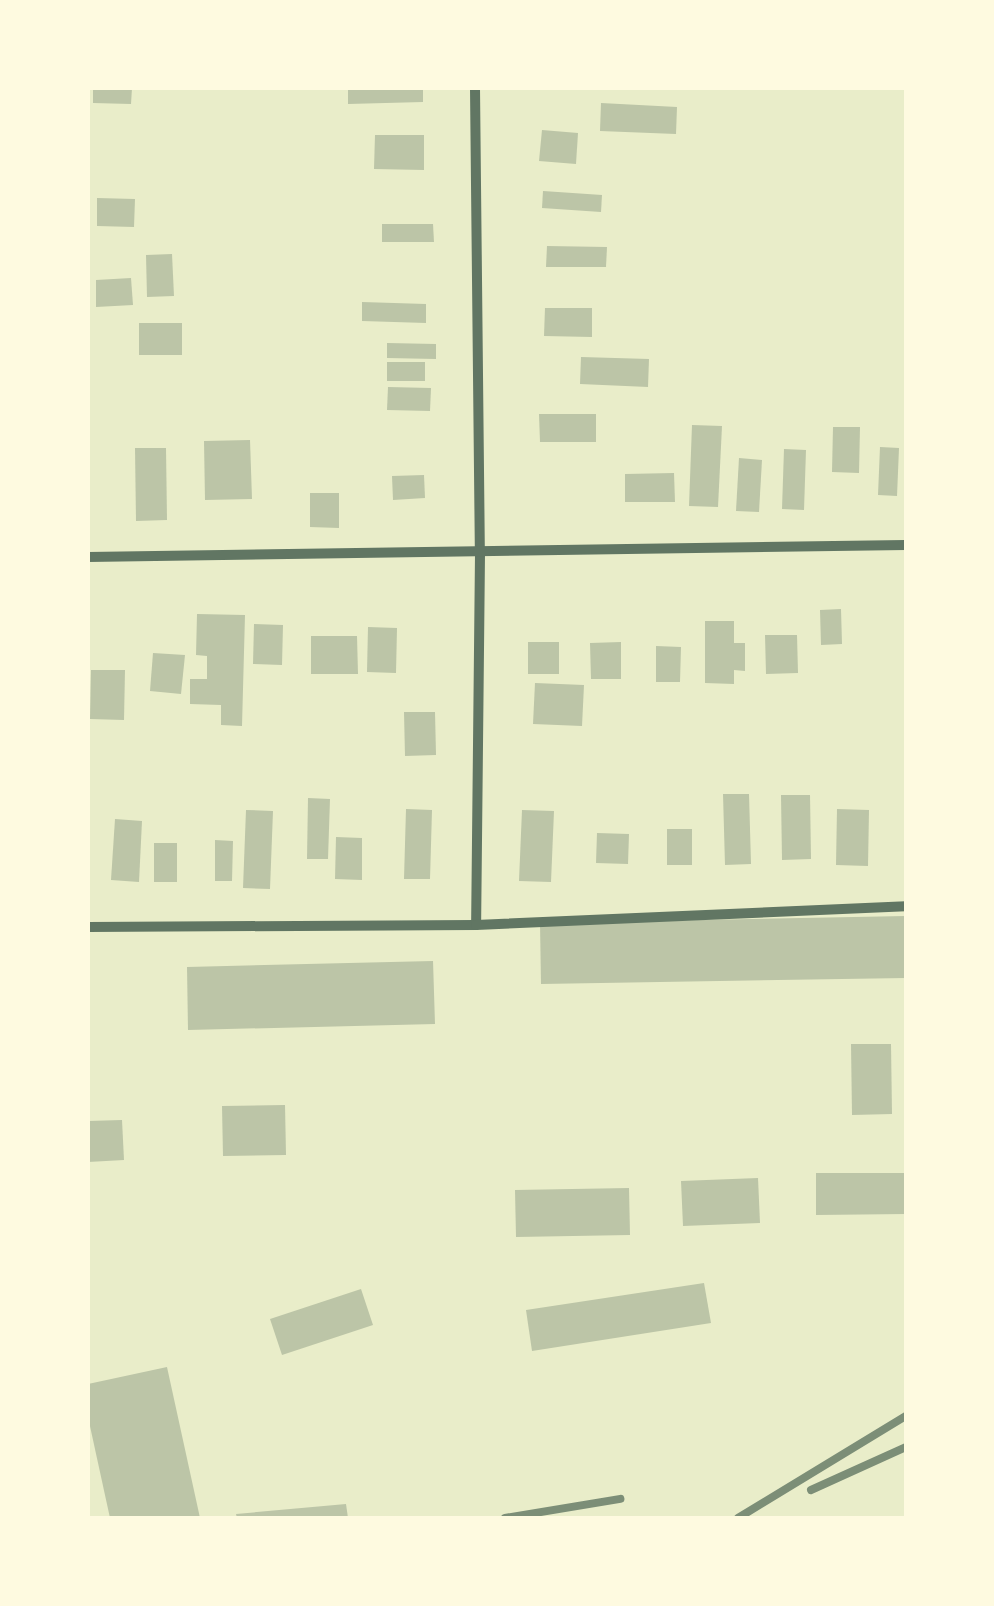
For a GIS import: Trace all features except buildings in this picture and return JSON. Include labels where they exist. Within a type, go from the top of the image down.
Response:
[{"type":"street","points":[[476,88],[480,554],[476,925]]},
{"type":"street","points":[[88,557],[906,546]]},
{"type":"street","points":[[88,927],[476,925],[906,906]]},
{"type":"railway","points":[[738,1518],[906,1416]]},
{"type":"railway","points":[[811,1490],[906,1447]]},
{"type":"railway","points":[[505,1518],[620,1499]]}]
